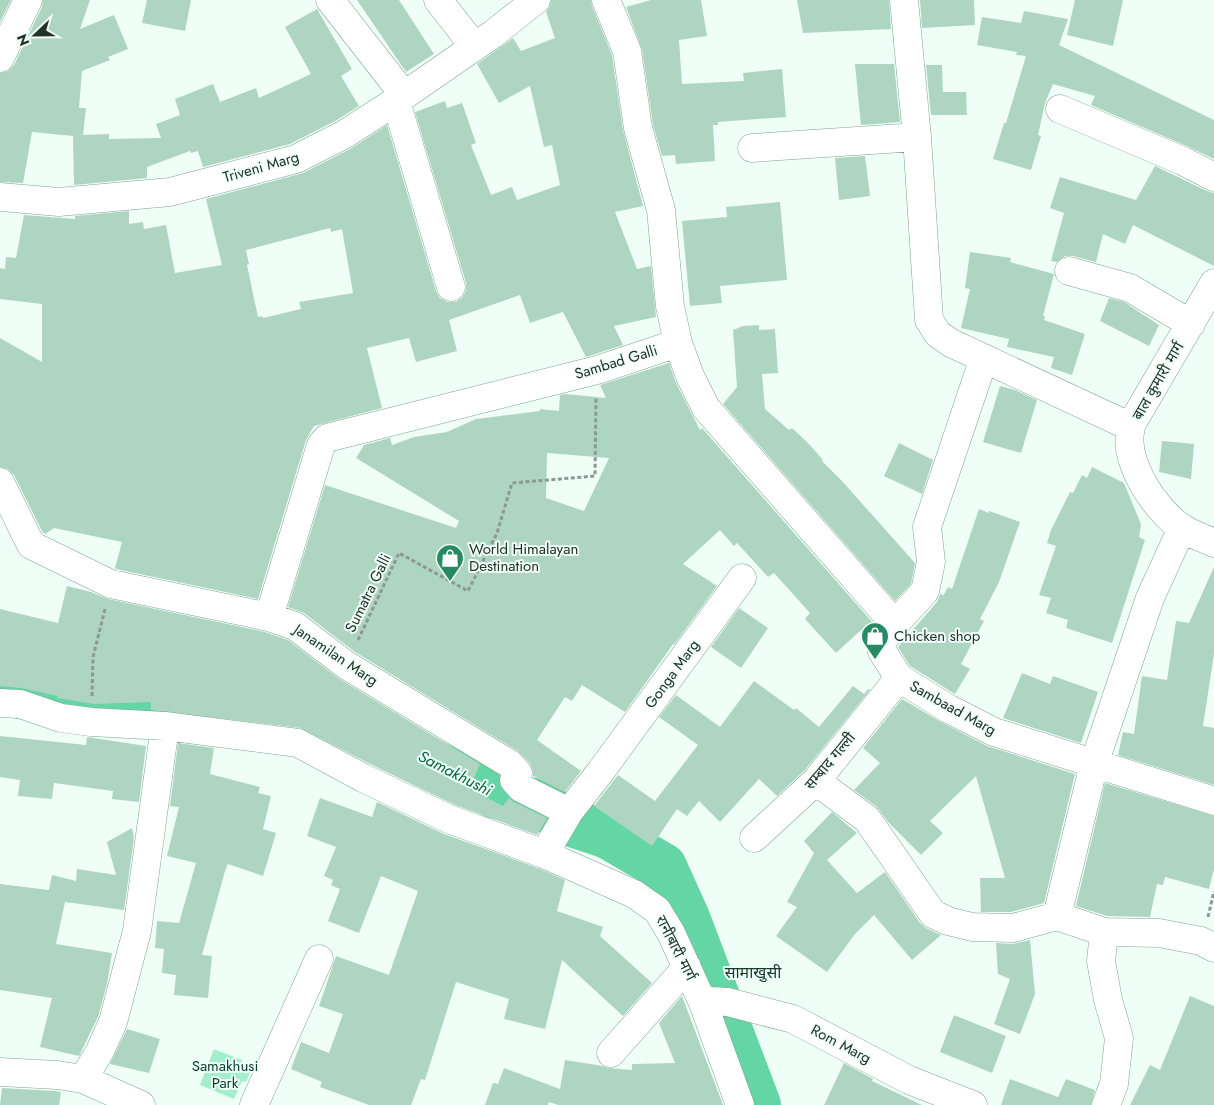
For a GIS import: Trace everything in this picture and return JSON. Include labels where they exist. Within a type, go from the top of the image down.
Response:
[{"type":"street","points":[[0,58],[28,0]]},
{"type":"street","points":[[330,0],[400,98],[451,287]]},
{"type":"street","points":[[438,0],[474,46]]},
{"type":"street","name":"Triveni Marg","points":[[0,197],[59,202],[170,192],[296,158],[345,134],[400,98],[493,34],[536,0]]},
{"type":"street","points":[[606,0],[627,51],[638,128],[661,210],[670,306],[678,342]]},
{"type":"street","points":[[904,0],[917,137],[929,320],[938,334],[951,343],[1131,427]]},
{"type":"street","points":[[1060,109],[1183,161],[1214,177]]},
{"type":"street","points":[[752,148],[917,137]]},
{"type":"street","points":[[1069,271],[1130,288],[1191,324]]},
{"type":"street","name":"बाल कुमारी मार्ग","points":[[1214,283],[1131,427],[1131,448],[1135,468],[1154,502],[1182,528],[1214,543]]},
{"type":"street","name":"Sambad Galli","points":[[269,617],[321,446],[327,438],[597,370],[678,342],[690,376],[706,408],[896,624]]},
{"type":"street","points":[[899,678],[882,651],[881,643],[925,591],[931,562],[927,528],[984,358]]},
{"type":"street","name":"Janamilan Marg","points":[[0,482],[31,545],[111,584],[269,617],[295,626],[346,665],[510,764],[518,773],[514,780],[521,788],[563,821]]},
{"type":"street","points":[[1057,916],[1094,764],[1150,598],[1182,528]]},
{"type":"street","name":"Gonga Marg","points":[[563,821],[742,578]]},
{"type":"street","name":"Sambaad Marg","points":[[899,678],[949,709],[994,732],[1214,801]]},
{"type":"street","name":"सम्बाद गल्ली","points":[[754,838],[816,781],[899,678]]},
{"type":"street","name":"रानीबारी मार्ग","points":[[0,703],[20,704],[61,718],[91,722],[165,726],[298,743],[363,778],[449,819],[544,854],[634,894],[657,910],[671,933],[687,967],[714,1002],[740,1105]]},
{"type":"street","points":[[83,1079],[100,1050],[113,1022],[137,931],[165,726]]},
{"type":"street","points":[[816,781],[867,819],[933,914],[948,921],[972,927],[1012,928],[1057,916],[1104,932],[1159,933],[1201,941],[1214,948]]},
{"type":"street","points":[[544,854],[563,821]]},
{"type":"street","points":[[1104,932],[1101,961],[1108,1000],[1119,1038],[1114,1084],[1106,1105]]},
{"type":"street","points":[[254,1105],[319,959]]},
{"type":"street","points":[[611,1053],[687,967]]},
{"type":"street","name":"Rom Marg","points":[[714,1002],[792,1019],[909,1080],[973,1105]]},
{"type":"street","points":[[0,1072],[57,1075],[83,1079],[141,1105]]},
{"type":"path","name":"Sumatra Galli","points":[[346,665],[378,595],[400,553],[468,591],[497,532],[512,484],[595,476],[597,370]]},
{"type":"path","points":[[91,722],[93,657],[111,584]]},
{"type":"green space","name":"Samakhusi Park","points":[[214,1049],[242,1060],[241,1065],[251,1070],[246,1082],[242,1081],[234,1099],[200,1085]]},
{"type":"building","points":[[0,0],[11,0],[0,22]]},
{"type":"building","points":[[43,0],[90,0],[80,29],[114,15],[128,49],[108,57],[110,60],[82,71],[79,108],[86,108],[83,135],[109,134],[109,139],[161,138],[156,124],[180,115],[175,99],[213,84],[220,102],[256,88],[259,98],[311,74],[285,27],[317,9],[352,69],[341,76],[359,106],[337,120],[290,144],[203,167],[198,151],[191,153],[190,151],[147,167],[147,178],[74,185],[73,136],[32,132],[23,183],[0,182],[0,73],[8,71],[14,65],[42,7]]},
{"type":"building","points":[[147,0],[191,0],[185,31],[142,23]]},
{"type":"building","points":[[357,0],[399,0],[434,54],[406,72]]},
{"type":"building","points":[[551,0],[591,0],[612,55],[623,130],[643,206],[615,212],[637,269],[651,266],[656,317],[614,326],[623,345],[586,357],[563,312],[530,323],[520,295],[449,320],[457,351],[416,362],[409,338],[367,348],[382,408],[314,426],[306,440],[258,599],[116,569],[122,542],[54,528],[45,534],[43,533],[14,475],[8,469],[0,467],[0,338],[42,362],[42,304],[0,299],[0,268],[5,269],[6,257],[16,258],[24,215],[75,219],[75,216],[129,211],[129,224],[143,222],[144,229],[166,225],[175,273],[222,265],[206,199],[303,173],[352,148],[387,125],[436,291],[440,298],[447,302],[456,302],[462,298],[466,291],[466,283],[415,112],[445,101],[447,108],[462,103],[476,143],[471,145],[491,195],[512,187],[517,200],[560,185],[552,145],[544,147],[530,86],[499,103],[477,64],[513,38],[521,51],[555,38],[546,12]],"holes":[[[330,228],[331,232],[342,229],[353,293],[299,302],[301,309],[263,318],[262,316],[258,317],[247,265],[249,264],[246,250]]]},
{"type":"building","points":[[651,0],[701,0],[707,36],[679,40],[682,84],[744,81],[743,73],[782,69],[786,117],[718,122],[718,125],[713,125],[715,161],[676,164],[675,155],[662,156],[653,125],[642,49],[626,7]]},
{"type":"building","points":[[797,0],[889,0],[891,29],[803,33]]},
{"type":"building","points":[[920,0],[974,0],[975,25],[922,28]]},
{"type":"building","points":[[1075,0],[1123,0],[1113,46],[1067,35]]},
{"type":"building","points":[[1024,11],[1068,19],[1059,45],[1214,120],[1214,159],[1091,105],[1095,96],[1053,84],[1045,103],[1038,135],[1041,136],[1031,170],[993,159],[1026,56],[1016,55],[1017,52],[977,45],[982,17],[1021,23]]},
{"type":"building","points":[[855,64],[894,64],[900,122],[861,125]]},
{"type":"building","points":[[926,65],[942,65],[943,92],[966,92],[967,115],[931,115]]},
{"type":"building","points":[[865,156],[870,196],[839,200],[835,158]]},
{"type":"building","points":[[1155,166],[1214,193],[1214,266],[1133,225],[1125,244],[1103,234],[1096,262],[1073,256],[1065,256],[1057,262],[1051,261],[1064,213],[1050,208],[1060,177],[1136,200]]},
{"type":"building","points":[[780,202],[787,280],[720,286],[722,303],[690,306],[682,221],[727,217],[726,207]]},
{"type":"building","points":[[970,252],[1011,258],[1010,262],[1054,274],[1043,316],[1045,316],[1044,320],[1085,334],[1072,375],[1051,368],[1054,357],[1007,347],[1009,339],[961,328],[970,289],[965,288]]},
{"type":"building","points":[[1109,298],[1124,302],[1159,325],[1149,346],[1100,321]]},
{"type":"building","points":[[759,325],[759,330],[775,329],[778,373],[762,374],[765,409],[789,430],[792,428],[809,444],[822,461],[915,563],[911,584],[895,601],[723,404],[737,387],[733,330],[743,326]]},
{"type":"building","points":[[669,363],[676,383],[700,430],[702,428],[873,623],[861,630],[836,653],[805,619],[810,613],[774,573],[768,577],[737,543],[734,546],[720,530],[683,564],[717,586],[625,712],[582,685],[572,701],[565,697],[537,740],[581,771],[565,792],[533,776],[530,763],[518,751],[355,652],[304,613],[288,607],[325,485],[456,528],[459,521],[356,458],[364,445],[390,438],[392,445],[414,437],[447,432],[476,419],[540,411],[540,409],[559,411],[560,395],[606,398],[600,385]],"holes":[[[547,453],[609,458],[584,511],[546,498]]]},
{"type":"building","points":[[1000,386],[1015,390],[1037,400],[1021,453],[983,442]]},
{"type":"building","points":[[1162,441],[1194,444],[1191,479],[1159,472]]},
{"type":"building","points":[[899,443],[933,460],[922,494],[884,476]]},
{"type":"building","points":[[1092,467],[1124,483],[1141,524],[1139,537],[1145,540],[1112,643],[1066,628],[1068,620],[1046,613],[1051,598],[1039,595],[1056,546],[1047,543],[1051,530],[1070,492],[1073,493],[1082,475],[1087,478]]},
{"type":"building","points":[[979,509],[1020,522],[999,582],[980,619],[984,621],[961,664],[970,669],[955,694],[910,666],[898,647],[937,602],[941,593],[943,596],[948,587],[952,589]]},
{"type":"building","points":[[1214,567],[1214,654],[1203,726],[1214,728],[1214,785],[1118,755],[1123,732],[1134,734],[1142,676],[1167,680],[1176,621],[1189,623]]},
{"type":"building","points":[[67,586],[91,592],[108,599],[265,632],[288,640],[338,678],[480,764],[469,789],[503,806],[509,798],[547,818],[537,835],[455,805],[300,728],[151,710],[151,702],[94,704],[57,698],[58,696],[21,688],[0,686],[0,609],[58,623]]},
{"type":"building","points":[[739,608],[768,628],[741,668],[711,647]]},
{"type":"building","points":[[1022,673],[1050,684],[1053,676],[1098,692],[1081,743],[1003,718]]},
{"type":"building","points":[[754,681],[794,710],[796,708],[819,727],[853,686],[864,694],[868,689],[870,690],[805,770],[777,796],[759,779],[720,822],[699,801],[687,816],[677,809],[652,846],[594,806],[618,775],[655,801],[698,745],[659,717],[676,695],[720,727]]},
{"type":"building","points":[[902,699],[987,746],[1075,774],[1044,903],[1011,912],[981,912],[980,878],[1005,878],[976,776],[930,821],[943,833],[921,855],[888,822],[877,807],[854,790],[880,763],[863,748]]},
{"type":"building","points":[[0,736],[86,745],[87,737],[146,746],[139,802],[112,799],[113,791],[54,783],[52,799],[18,796],[20,780],[0,777]]},
{"type":"building","points":[[178,743],[214,748],[210,774],[260,787],[258,793],[271,796],[263,829],[276,833],[263,876],[228,864],[225,871],[202,955],[212,956],[208,998],[174,995],[176,975],[162,973],[164,949],[155,948],[157,921],[179,923],[196,863],[167,856],[179,807],[170,806]]},
{"type":"building","points":[[1105,783],[1214,816],[1214,869],[1209,889],[1165,877],[1163,885],[1157,884],[1150,917],[1107,916],[1076,906]]},
{"type":"building","points":[[320,798],[372,817],[377,802],[444,834],[538,868],[565,880],[557,911],[603,927],[600,936],[652,983],[623,1016],[562,960],[545,1029],[504,1019],[509,999],[456,982],[425,1080],[421,1079],[411,1105],[369,1105],[320,1087],[322,1082],[291,1069],[301,1042],[329,1053],[343,1014],[319,1006],[336,956],[389,975],[418,891],[381,876],[359,933],[328,921],[340,889],[331,885],[333,880],[324,876],[336,847],[307,836]]},
{"type":"building","points":[[832,812],[857,833],[827,860],[857,893],[885,872],[920,923],[941,935],[912,960],[874,915],[855,934],[827,972],[776,936],[797,907],[787,902],[814,853],[804,841]]},
{"type":"building","points":[[132,828],[134,838],[124,910],[65,902],[56,944],[112,953],[107,984],[98,1017],[79,1056],[40,1047],[52,998],[0,990],[0,884],[49,890],[52,875],[76,881],[77,869],[116,875],[107,842]]},
{"type":"building","points":[[1030,940],[1035,994],[1020,1034],[994,1024],[1010,979],[998,974],[996,943],[1013,944]]},
{"type":"building","points":[[682,996],[723,1105],[558,1105],[549,1102],[548,1105],[485,1105],[493,1083],[498,1084],[504,1068],[560,1089],[565,1060],[608,1068],[632,1070],[632,1064],[675,1063],[659,1023]]},
{"type":"building","points":[[1190,996],[1214,1006],[1214,1105],[1130,1105],[1150,1065],[1160,1070]]},
{"type":"building","points":[[954,1015],[1006,1036],[992,1073],[940,1052]]},
{"type":"building","points":[[127,1029],[160,1039],[149,1073],[110,1064]]},
{"type":"building","points":[[844,1063],[873,1079],[872,1081],[922,1105],[824,1105]]},
{"type":"building","points":[[1010,1079],[1058,1097],[1066,1079],[1095,1090],[1091,1105],[1001,1105]]},
{"type":"building","points":[[2,1088],[61,1092],[59,1105],[0,1105]]},
{"type":"waterway","name":"Samakhushi","points":[[0,691],[106,711],[143,709],[144,699],[206,693]]},
{"type":"waterway","name":"Samakhushi","points":[[414,754],[496,795],[534,802],[575,824],[608,835],[663,867],[686,918],[757,1105]]},
{"type":"place","name":"World Himalayan Destination","points":[[450,582]]},
{"type":"place","name":"Chicken shop","points":[[875,660]]},
{"type":"district","name":"सामाखुसी","points":[[753,972]]}]
